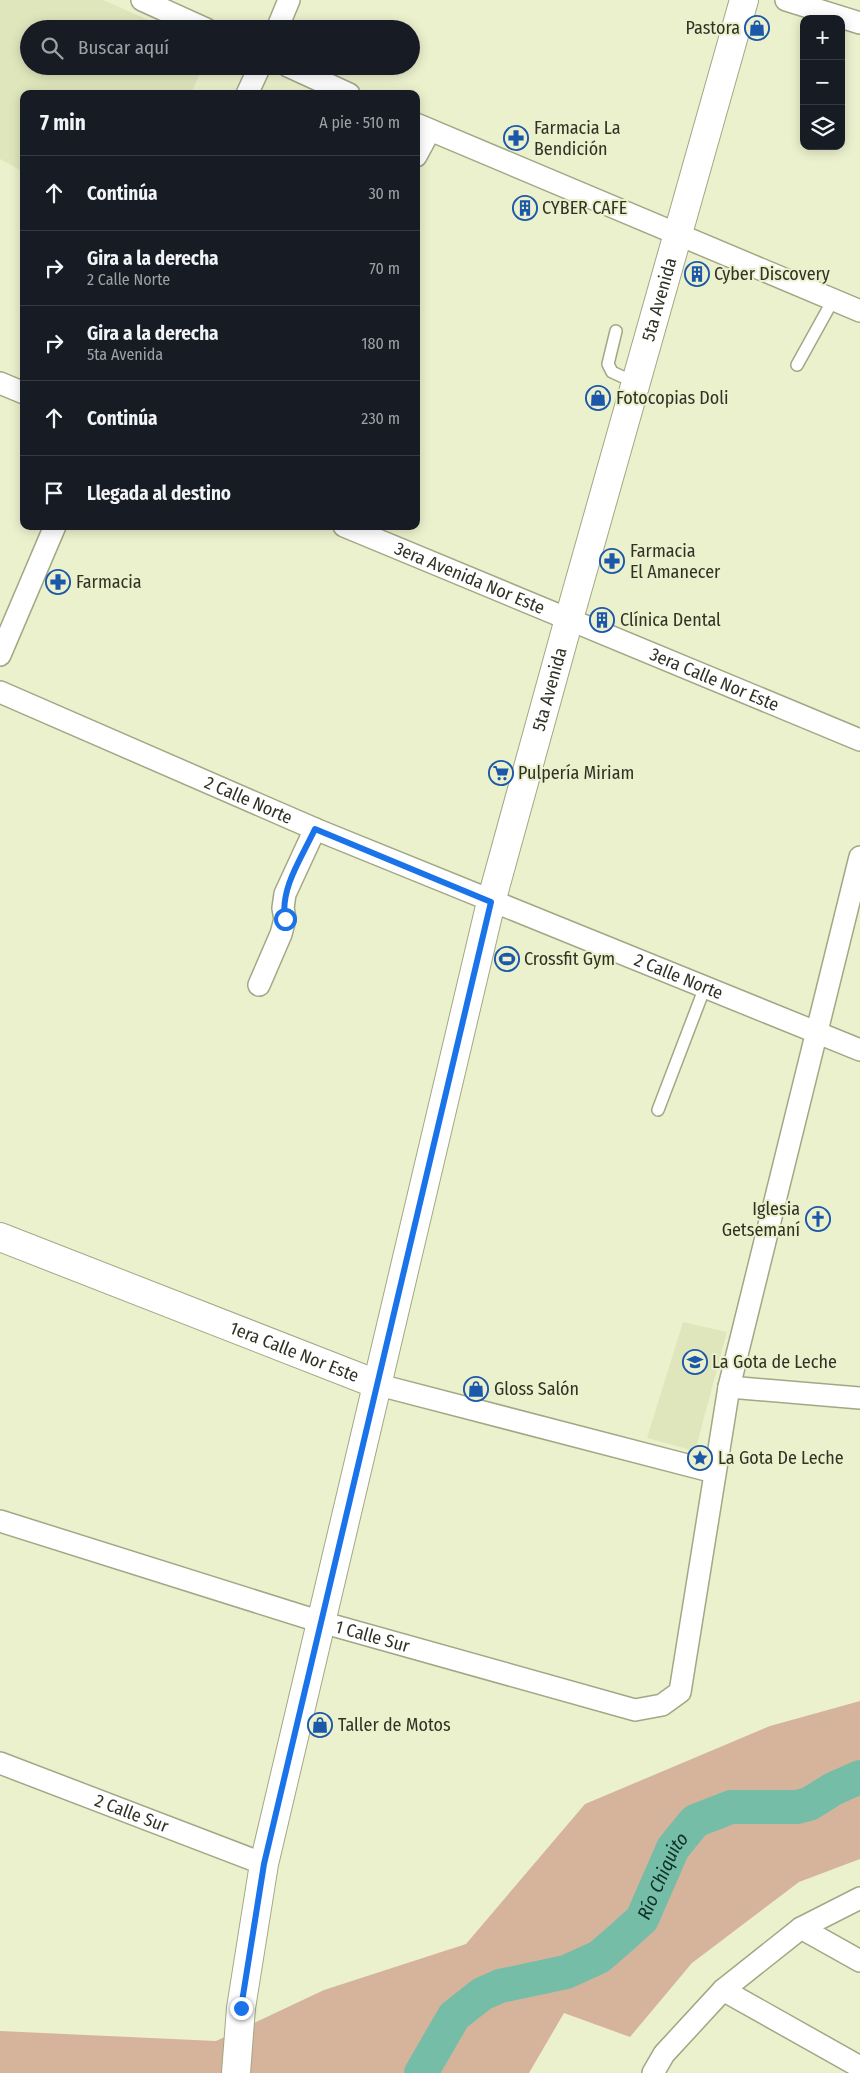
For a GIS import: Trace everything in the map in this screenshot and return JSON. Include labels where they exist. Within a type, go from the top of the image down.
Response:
[{"type":"street","points":[[142,0],[186,20]]},
{"type":"street","points":[[281,20],[289,0]]},
{"type":"street","name":"5ta Avenida","points":[[236,2073],[241,2008],[264,1864],[379,1385],[491,902],[568,619],[744,0]]},
{"type":"street","points":[[786,0],[860,23]]},
{"type":"street","points":[[250,90],[256,75]]},
{"type":"street","points":[[308,75],[340,90]]},
{"type":"street","points":[[420,139],[423,127],[860,312]]},
{"type":"street","points":[[0,383],[20,391]]},
{"type":"street","points":[[0,655],[53,530]]},
{"type":"street","name":"3era Avenida Nor Este","points":[[354,530],[568,619]]},
{"type":"street","name":"3era Calle Nor Este","points":[[568,619],[860,740]]},
{"type":"street","name":"2 Calle Norte","points":[[0,692],[315,829],[491,902],[860,1050]]},
{"type":"street","points":[[260,985],[281,934],[285,919],[283,908],[285,894],[315,829]]},
{"type":"street","points":[[714,1472],[729,1386],[860,858]]},
{"type":"street","name":"1era Calle Nor Este","points":[[0,1237],[379,1385],[714,1472]]},
{"type":"street","points":[[729,1386],[860,1398]]},
{"type":"street","name":"1 Calle Sur","points":[[0,1521],[321,1622],[635,1710],[662,1705],[680,1692],[714,1472]]},
{"type":"street","name":"2 Calle Sur","points":[[0,1763],[264,1864]]},
{"type":"street","points":[[653,2073],[664,2054],[723,1990],[801,1928],[860,1898]]},
{"type":"street","points":[[801,1928],[860,1961]]},
{"type":"street","points":[[723,1990],[860,2068]]},
{"type":"lane","points":[[797,365],[833,300]]},
{"type":"lane","points":[[616,331],[608,364],[612,372],[636,383]]},
{"type":"lane","points":[[658,1110],[705,987]]},
{"type":"shaded area","points":[[0,0],[103,0],[149,20],[20,20],[20,75],[199,75],[193,90],[20,90],[20,170],[0,159]]},
{"type":"shaded area","name":"La Gota de Leche","points":[[683,1322],[727,1332],[695,1451],[647,1438]]},
{"type":"shaded area","points":[[860,1701],[860,1859],[799,1882],[692,1963],[630,2037],[564,2013],[529,2073],[0,2073],[0,2031],[216,2041],[324,1990],[466,1944],[585,1804],[770,1726]]},
{"type":"waterway","name":"Río Chiquito","points":[[421,2073],[454,2016],[482,1994],[500,1986],[566,1972],[599,1957],[642,1919],[673,1848],[695,1821],[731,1807],[797,1807],[809,1804],[833,1789],[860,1777]]},
{"type":"place","name":"Pastora","points":[[757,28]]},
{"type":"place","name":"Farmacia La Bendición","points":[[516,138]]},
{"type":"place","name":"CYBER CAFE","points":[[525,208]]},
{"type":"place","name":"Cyber Discovery","points":[[697,274]]},
{"type":"place","name":"Fotocopias Doli","points":[[598,398]]},
{"type":"place","name":"Farmacia El Amanecer","points":[[612,561]]},
{"type":"place","name":"Farmacia","points":[[58,582]]},
{"type":"place","name":"Clínica Dental","points":[[602,620]]},
{"type":"place","name":"Pulpería Miriam","points":[[501,773]]},
{"type":"place","name":"Crossfit Gym","points":[[507,959]]},
{"type":"place","name":"Iglesia Getsemaní","points":[[818,1219]]},
{"type":"place","name":"La Gota de Leche","points":[[695,1362]]},
{"type":"place","name":"Gloss Salón","points":[[476,1389]]},
{"type":"place","name":"La Gota De Leche","points":[[700,1458]]},
{"type":"place","name":"Taller de Motos","points":[[320,1725]]},
{"type":"route","points":[[241,2008],[264,1864],[379,1385],[491,902],[315,829],[285,894],[283,908],[285,919]]}]
